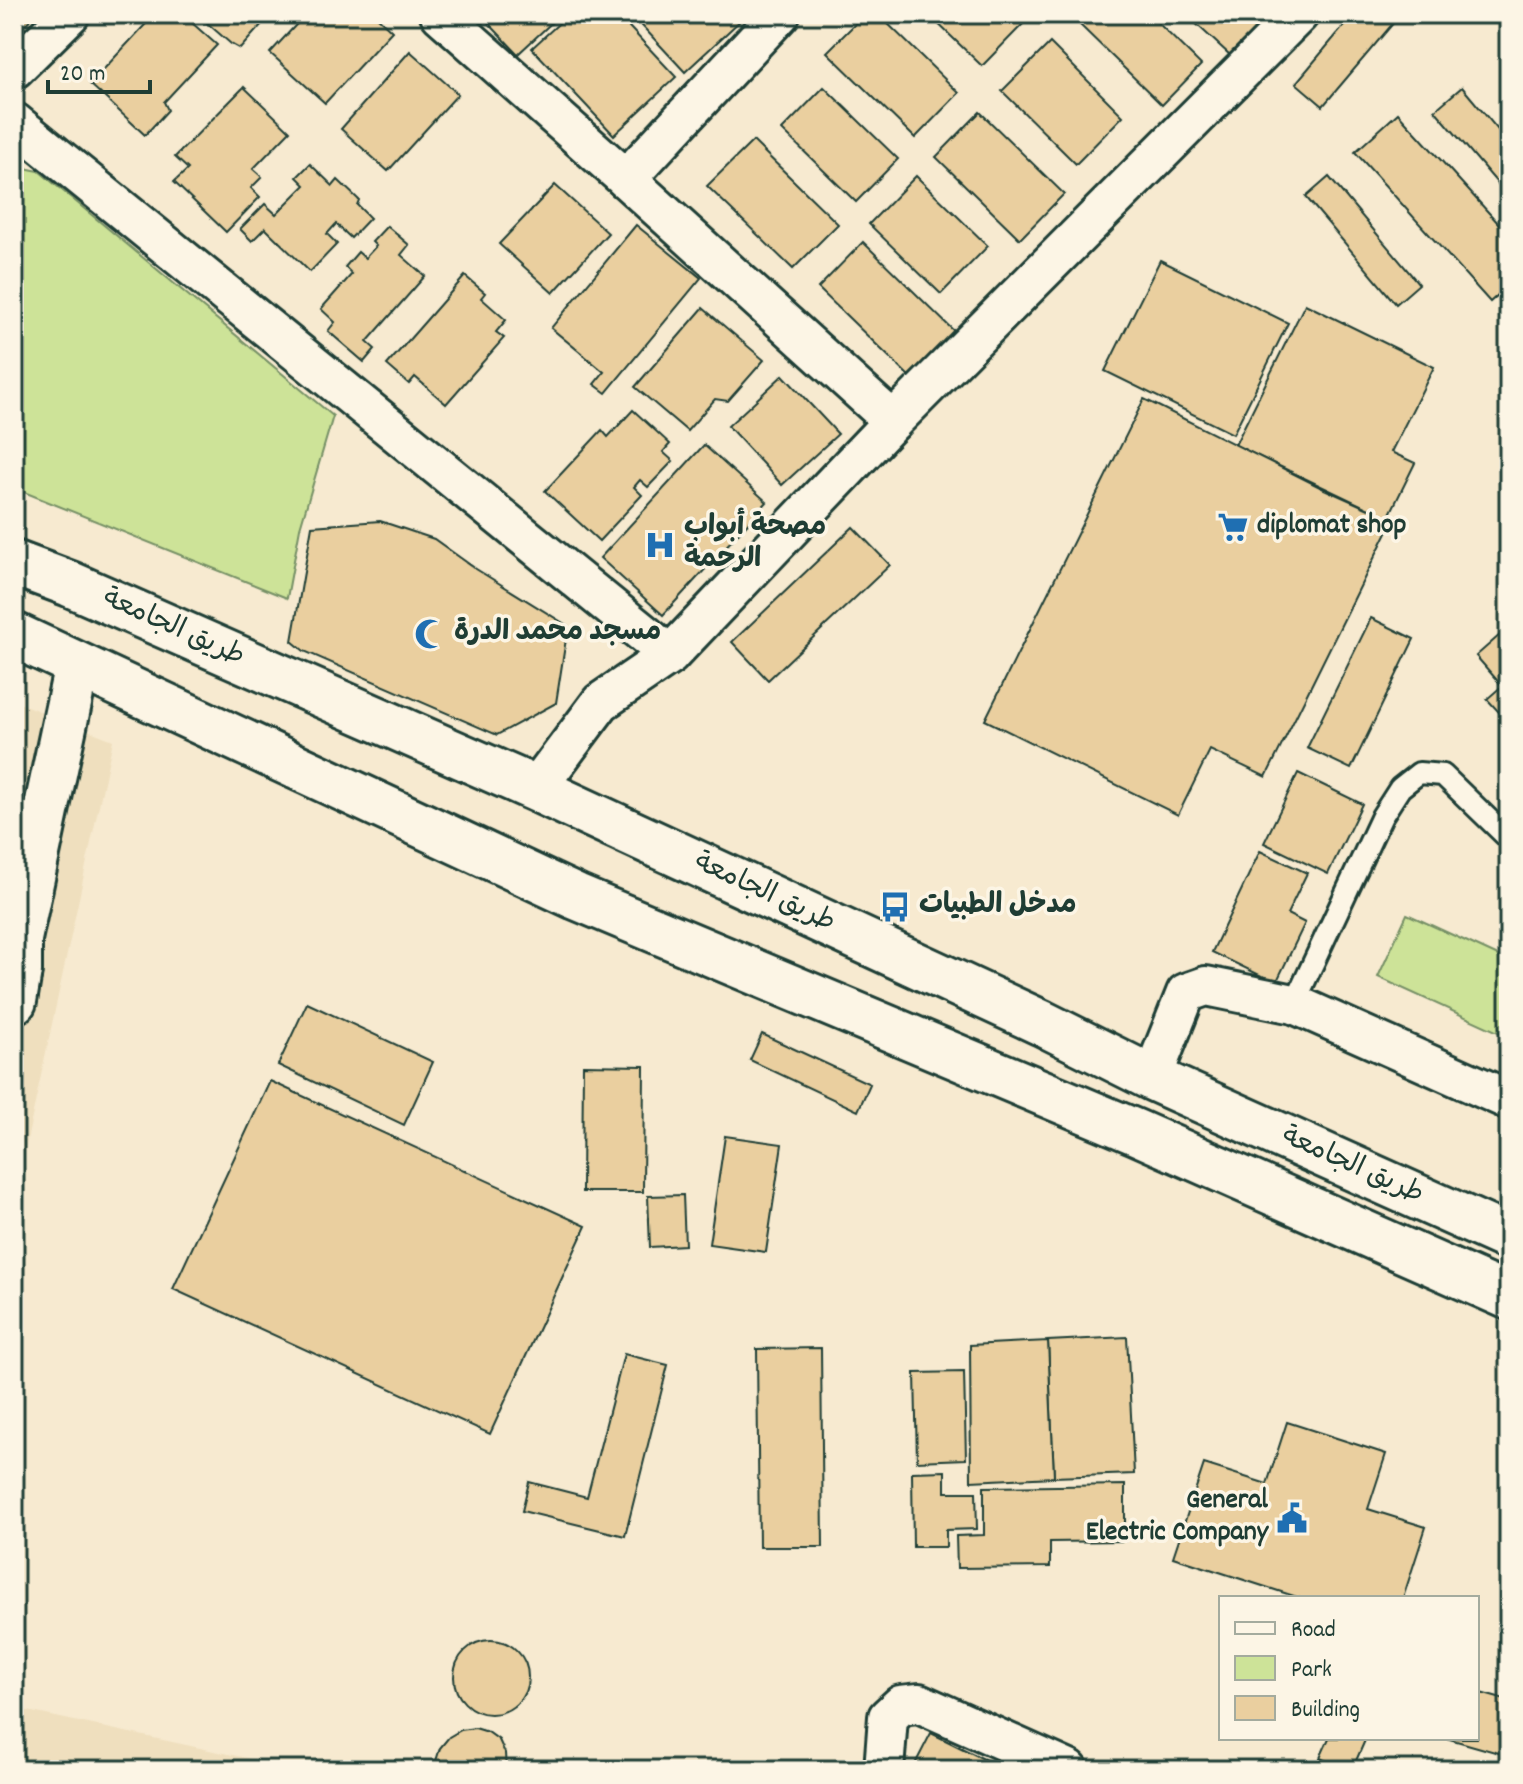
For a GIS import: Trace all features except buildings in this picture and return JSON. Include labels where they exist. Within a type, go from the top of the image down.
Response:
[{"type":"main road","name":"طريق الجامعة","points":[[14,563],[70,584],[536,789],[1042,1023],[1152,1078],[1509,1238]]},
{"type":"main road","name":"طريق الجامعة","points":[[14,635],[576,897],[1136,1132],[1509,1297]]},
{"type":"main road","points":[[14,1001],[19,971],[16,944],[77,665]]},
{"type":"street","points":[[14,69],[70,14]]},
{"type":"street","points":[[440,14],[893,421]]},
{"type":"street","points":[[626,179],[780,14]]},
{"type":"street","points":[[536,789],[601,702],[670,655],[893,421],[1299,14]]},
{"type":"street","points":[[14,122],[670,655]]},
{"type":"street","points":[[1152,1078],[1186,993],[1206,986],[1294,1004],[1509,1100]]},
{"type":"street","points":[[881,1769],[888,1717],[901,1705],[919,1703],[1069,1770]]},
{"type":"lane","points":[[1294,1004],[1382,816],[1400,788],[1419,773],[1443,775],[1509,839]]},
{"type":"shaded area","points":[[14,701],[113,740],[14,1201]]},
{"type":"shaded area","points":[[14,1708],[302,1770],[14,1770]]},
{"type":"green space","points":[[14,166],[39,171],[333,416],[300,528],[287,598],[14,488]]},
{"type":"green space","points":[[1407,914],[1509,961],[1509,1037],[1378,977]]},
{"type":"place","name":"diplomat shop","points":[[1233,527]]},
{"type":"place","name":"مصحة أبواب الرحمة","points":[[660,545]]},
{"type":"place","name":"مسجد محمد الدرة","points":[[430,634]]},
{"type":"place","name":"مدخل الطبيات","points":[[895,907]]},
{"type":"place","name":"General Electric Company","points":[[1292,1518]]}]
